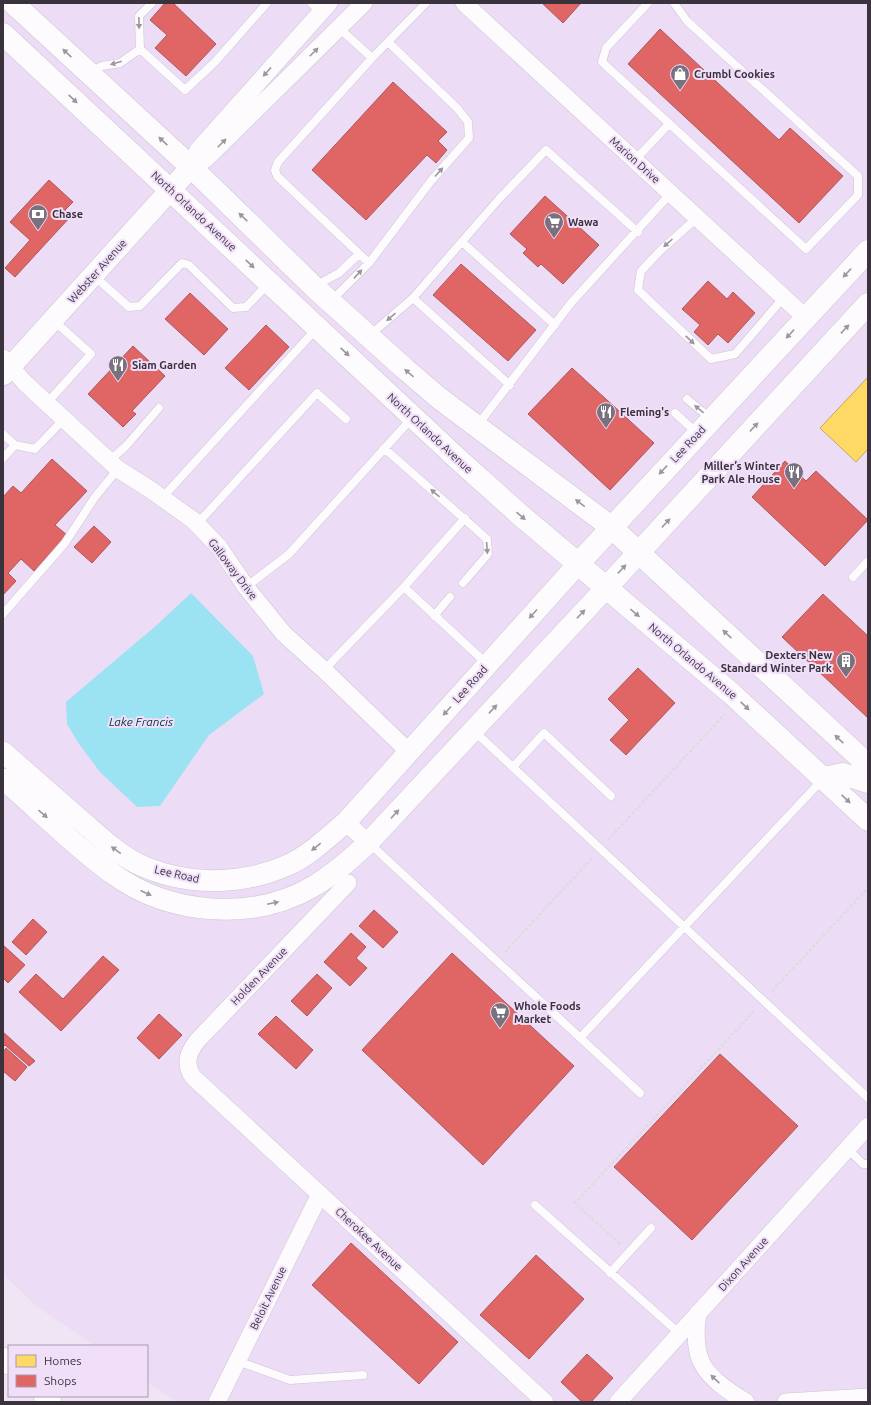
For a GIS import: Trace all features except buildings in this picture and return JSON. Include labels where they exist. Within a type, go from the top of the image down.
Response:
[{"type":"main road","points":[[13,3],[192,167],[314,287],[368,336],[439,398],[611,527],[639,551],[868,765]]},
{"type":"main road","name":"North Orlando Avenue","points":[[3,34],[460,461],[606,588],[732,694],[868,820]]},
{"type":"main road","name":"Lee Road","points":[[578,564],[868,250]]},
{"type":"main road","name":"Lee Road","points":[[606,588],[868,304]]},
{"type":"main road","points":[[823,778],[843,774],[868,782]]},
{"type":"street","points":[[192,167],[206,159],[364,3]]},
{"type":"street","name":"Marion Drive","points":[[464,3],[805,317]]},
{"type":"street","points":[[192,167],[198,150],[320,6],[339,28]]},
{"type":"street","name":"Webster Avenue","points":[[6,366],[53,320],[170,189],[192,167]]},
{"type":"street","name":"Galloway Drive","points":[[6,366],[113,465],[197,524],[219,547],[246,587],[284,634],[324,670],[409,752]]},
{"type":"street","name":"Lee Road","points":[[17,783],[98,835],[122,854],[138,864],[167,874],[196,880],[228,881],[258,876],[289,865],[313,850],[346,822],[578,564]]},
{"type":"street","name":"Lee Road","points":[[3,752],[17,783],[113,874],[137,889],[159,898],[191,906],[221,910],[250,908],[280,901],[313,887],[337,871],[368,843],[606,588]]},
{"type":"street","points":[[346,822],[368,843]]},
{"type":"street","name":"Holden Avenue","points":[[192,1077],[187,1062],[190,1051],[197,1041],[348,883]]},
{"type":"street","name":"Cherokee Avenue","points":[[192,1077],[545,1402]]},
{"type":"street","name":"Dixon Avenue","points":[[618,1402],[868,1126]]},
{"type":"street","name":"Beloit Avenue","points":[[217,1402],[320,1194]]},
{"type":"street","points":[[698,1313],[695,1335],[698,1355],[706,1371],[724,1388],[746,1402]]},
{"type":"street","points":[[786,1402],[866,1398]]},
{"type":"lane","points":[[152,3],[139,16],[140,48],[184,90],[215,62],[267,3]]},
{"type":"lane","points":[[369,263],[277,176],[275,170],[278,162],[372,58],[426,3]]},
{"type":"lane","points":[[648,3],[606,48],[602,62],[806,249],[858,195],[858,176],[687,21],[674,3]]},
{"type":"lane","points":[[339,28],[372,58]]},
{"type":"lane","points":[[330,302],[369,263],[431,181],[469,138],[468,122],[454,104],[388,42]]},
{"type":"lane","points":[[90,73],[102,66],[120,63],[140,48]]},
{"type":"lane","points":[[634,160],[669,124]]},
{"type":"lane","points":[[368,336],[413,298],[499,199],[546,150],[638,232]]},
{"type":"lane","points":[[477,427],[571,303],[638,232],[671,193]]},
{"type":"lane","points":[[698,217],[662,249],[642,271],[638,290],[706,355],[711,359],[735,354],[784,297]]},
{"type":"lane","points":[[462,242],[554,325]]},
{"type":"lane","points":[[314,287],[339,273],[359,254]]},
{"type":"lane","points":[[93,275],[129,307],[140,306],[182,263],[189,265],[233,308],[246,307],[270,282]]},
{"type":"lane","points":[[413,298],[510,385]]},
{"type":"lane","points":[[46,403],[91,354],[53,320]]},
{"type":"lane","points":[[162,498],[317,327]]},
{"type":"lane","points":[[197,524],[317,393],[346,419]]},
{"type":"lane","points":[[687,399],[704,426]]},
{"type":"lane","points":[[3,614],[64,543],[95,497],[113,465],[126,446],[159,408]]},
{"type":"lane","points":[[675,413],[704,426]]},
{"type":"lane","points":[[246,587],[289,554],[413,416]]},
{"type":"lane","points":[[3,434],[15,445],[36,449],[64,420]]},
{"type":"lane","points":[[3,458],[15,445]]},
{"type":"lane","points":[[384,448],[487,539],[488,554],[463,583]]},
{"type":"lane","points":[[324,670],[404,587],[465,518]]},
{"type":"lane","points":[[853,577],[868,561]]},
{"type":"lane","points":[[404,587],[488,665]]},
{"type":"lane","points":[[434,616],[450,597]]},
{"type":"lane","points":[[473,730],[868,1098]]},
{"type":"lane","points":[[513,767],[544,733],[611,796]]},
{"type":"lane","points":[[580,1038],[823,778]]},
{"type":"lane","points":[[368,843],[640,1093]]},
{"type":"lane","points":[[848,1149],[862,1164],[868,1164]]},
{"type":"lane","points":[[535,1206],[680,1334]]},
{"type":"lane","points":[[610,1273],[650,1228]]},
{"type":"lane","points":[[237,1362],[290,1380],[363,1375]]},
{"type":"path","points":[[497,961],[725,714]]},
{"type":"path","points":[[620,1244],[575,1203],[868,888]]},
{"type":"shaded area","points":[[3,3],[868,3],[868,1402],[177,1402],[148,1383],[148,1345],[94,1345],[36,1306],[3,1274]]},
{"type":"water","name":"Lake Francis","points":[[191,593],[253,656],[264,694],[209,735],[160,806],[137,807],[100,772],[79,744],[67,724],[66,702],[158,624]]},
{"type":"place","name":"Crumbl Cookies","points":[[680,91]]},
{"type":"place","name":"Chase","points":[[38,231]]},
{"type":"place","name":"Wawa","points":[[554,239]]},
{"type":"place","name":"Siam Garden","points":[[118,382]]},
{"type":"place","name":"Fleming's","points":[[606,429]]},
{"type":"place","name":"Miller’s Winter Park Ale House","points":[[794,489]]},
{"type":"place","name":"Dexters New Standard Winter Park","points":[[846,678]]},
{"type":"place","name":"Whole Foods Market","points":[[500,1029]]}]
